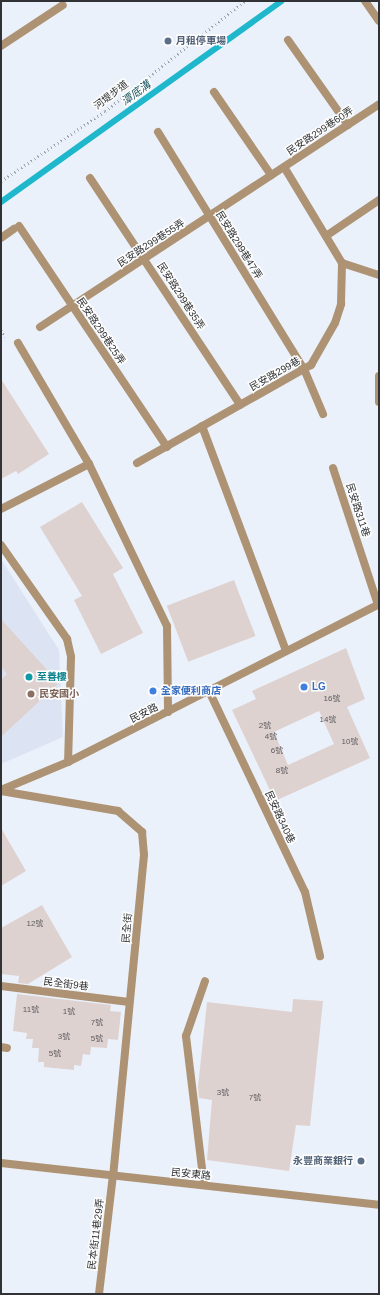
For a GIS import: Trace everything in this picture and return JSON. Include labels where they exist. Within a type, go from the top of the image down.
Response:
[{"type":"street","points":[[365,1],[379,21]]},
{"type":"street","points":[[1,46],[63,5]]},
{"type":"street","points":[[288,40],[348,124]]},
{"type":"street","points":[[214,92],[271,175]]},
{"type":"street","name":"民安路299巷60弄","points":[[271,175],[379,104]]},
{"type":"street","name":"民安路299巷47弄","points":[[158,132],[304,369],[323,414]]},
{"type":"street","points":[[284,167],[342,263],[379,276]]},
{"type":"street","name":"民安路299巷55弄","points":[[40,327],[271,175]]},
{"type":"street","name":"民安路299巷35弄","points":[[90,178],[146,258],[240,405]]},
{"type":"street","points":[[326,236],[379,200]]},
{"type":"street","name":"民安路299巷25弄","points":[[1,238],[17,228],[73,306],[167,447]]},
{"type":"street","name":"民安路299巷","points":[[137,463],[311,365],[335,323],[341,304],[342,263]]},
{"type":"street","points":[[18,343],[89,464],[167,626],[168,712]]},
{"type":"street","points":[[379,376],[379,402]]},
{"type":"street","points":[[202,426],[286,651]]},
{"type":"street","points":[[1,509],[89,464]]},
{"type":"street","name":"民安路311巷","points":[[333,468],[379,605]]},
{"type":"street","points":[[1,545],[67,639],[71,657],[68,762]]},
{"type":"street","name":"民安路","points":[[1,791],[68,762],[379,605]]},
{"type":"street","name":"民安路340巷","points":[[209,691],[305,892],[320,956]]},
{"type":"street","name":"民全街","points":[[1,791],[118,811],[142,832],[144,855],[113,1176]]},
{"type":"street","points":[[204,1185],[186,1036],[205,981]]},
{"type":"street","name":"民全街9巷","points":[[1,986],[129,1002]]},
{"type":"street","name":"民安東路","points":[[1,1163],[379,1205]]},
{"type":"street","name":"民本街11巷29弄","points":[[99,1294],[113,1176]]},
{"type":"path","name":"河堤步道","points":[[1,181],[105,111],[245,1]]},
{"type":"shaded area","name":"民安國小","points":[[1,559],[59,650],[63,737],[1,764]]},
{"type":"building","points":[[1,379],[49,454],[18,474],[16,471],[1,479]]},
{"type":"building","points":[[82,502],[123,568],[113,574],[143,633],[101,654],[74,600],[82,596],[40,527]]},
{"type":"building","points":[[234,580],[256,636],[188,662],[167,606]]},
{"type":"building","name":"至善樓","points":[[1,619],[59,683],[1,737],[1,680],[7,674],[1,667]]},
{"type":"building","points":[[346,648],[365,699],[347,707],[370,758],[275,801],[232,710],[256,699],[252,691]],"holes":[[[319,711],[334,744],[288,765],[274,732]]]},
{"type":"building","points":[[1,828],[26,871],[1,886]]},
{"type":"building","points":[[42,905],[72,957],[28,984],[18,983],[19,976],[1,974],[1,928]]},
{"type":"building","points":[[17,994],[111,1005],[110,1011],[121,1012],[118,1040],[108,1039],[107,1048],[91,1047],[90,1055],[83,1054],[81,1066],[74,1065],[74,1070],[44,1067],[44,1062],[38,1062],[39,1048],[32,1048],[33,1039],[26,1039],[27,1033],[13,1031]]},
{"type":"building","points":[[293,999],[323,1001],[310,1126],[296,1125],[289,1171],[207,1160],[212,1100],[199,1098],[198,1087],[207,1002],[292,1012]]},
{"type":"waterway","name":"潭底溝","points":[[1,202],[282,1]]},
{"type":"place","name":"月租停車場","points":[[168,41]]},
{"type":"place","name":"至善樓","points":[[29,677]]},
{"type":"place","name":"LG","points":[[304,687]]},
{"type":"place","name":"全家便利商店","points":[[153,691]]},
{"type":"place","name":"民安國小","points":[[31,694]]},
{"type":"place","name":"永豐商業銀行","points":[[361,1161]]}]
